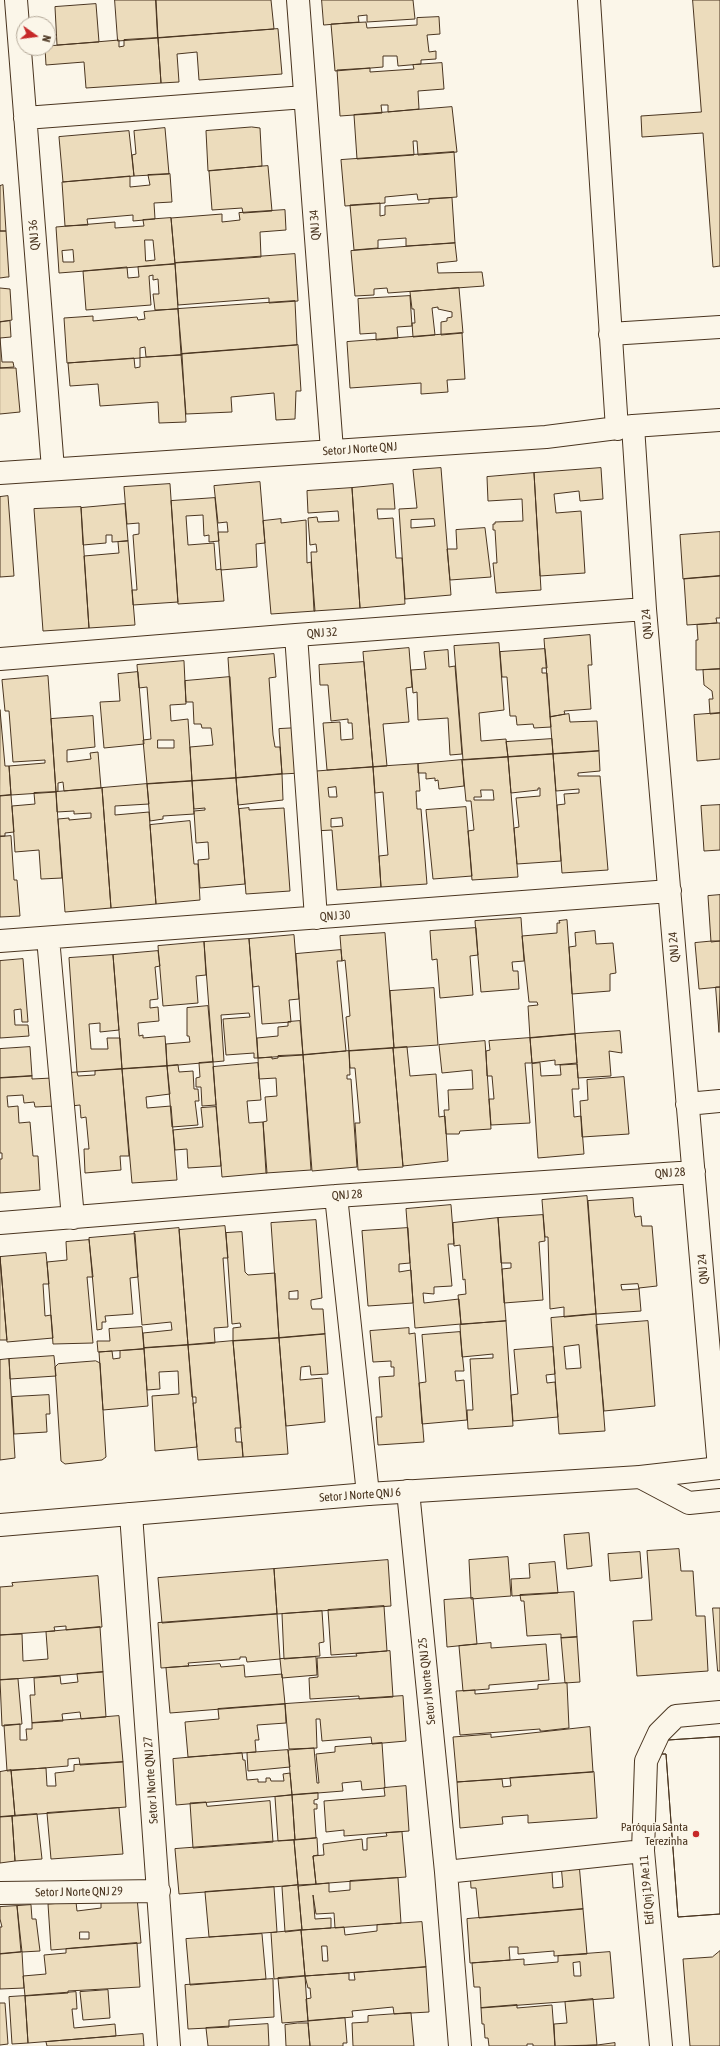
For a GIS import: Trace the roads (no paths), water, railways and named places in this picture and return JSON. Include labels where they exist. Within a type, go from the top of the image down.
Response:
[{"type":"street","name":"QNJ 36","points":[[16,0],[54,469]]},
{"type":"street","name":"QNJ 34","points":[[298,0],[332,450]]},
{"type":"street","name":"QNJ 24","points":[[589,0],[610,334],[625,427],[645,609],[687,1104],[720,1468]]},
{"type":"street","points":[[25,118],[305,97]]},
{"type":"street","points":[[610,334],[720,326]]},
{"type":"street","name":"Setor J Norte QNJ","points":[[0,473],[546,437],[625,427],[720,420]]},
{"type":"street","name":"QNJ 32","points":[[0,659],[645,609]]},
{"type":"street","points":[[296,635],[316,918]]},
{"type":"street","name":"QNJ 30","points":[[0,941],[670,891]]},
{"type":"street","points":[[48,938],[73,1218]]},
{"type":"street","points":[[687,1104],[720,1101]]},
{"type":"street","name":"QNJ 28","points":[[0,1223],[336,1196],[694,1172]]},
{"type":"street","points":[[336,1196],[368,1494]]},
{"type":"street","name":"Setor J Norte QNJ 6","points":[[0,1525],[408,1491],[640,1477],[720,1468]]},
{"type":"street","points":[[640,1477],[689,1503],[720,1500]]},
{"type":"street","name":"Setor J Norte QNJ 25","points":[[408,1491],[446,1872],[460,2046]]},
{"type":"street","name":"Setor J Norte QNJ 27","points":[[131,1514],[169,2046]]},
{"type":"street","name":"Edf Qnj 19 Ae 11","points":[[661,2046],[643,1851],[646,1761],[659,1733],[676,1716],[720,1712]]},
{"type":"street","points":[[446,1872],[643,1851]]},
{"type":"street","name":"Setor J Norte QNJ 29","points":[[0,1893],[159,1891]]},
{"type":"place","name":"Paróquia Santa Terezinha","points":[[696,1834]]}]
